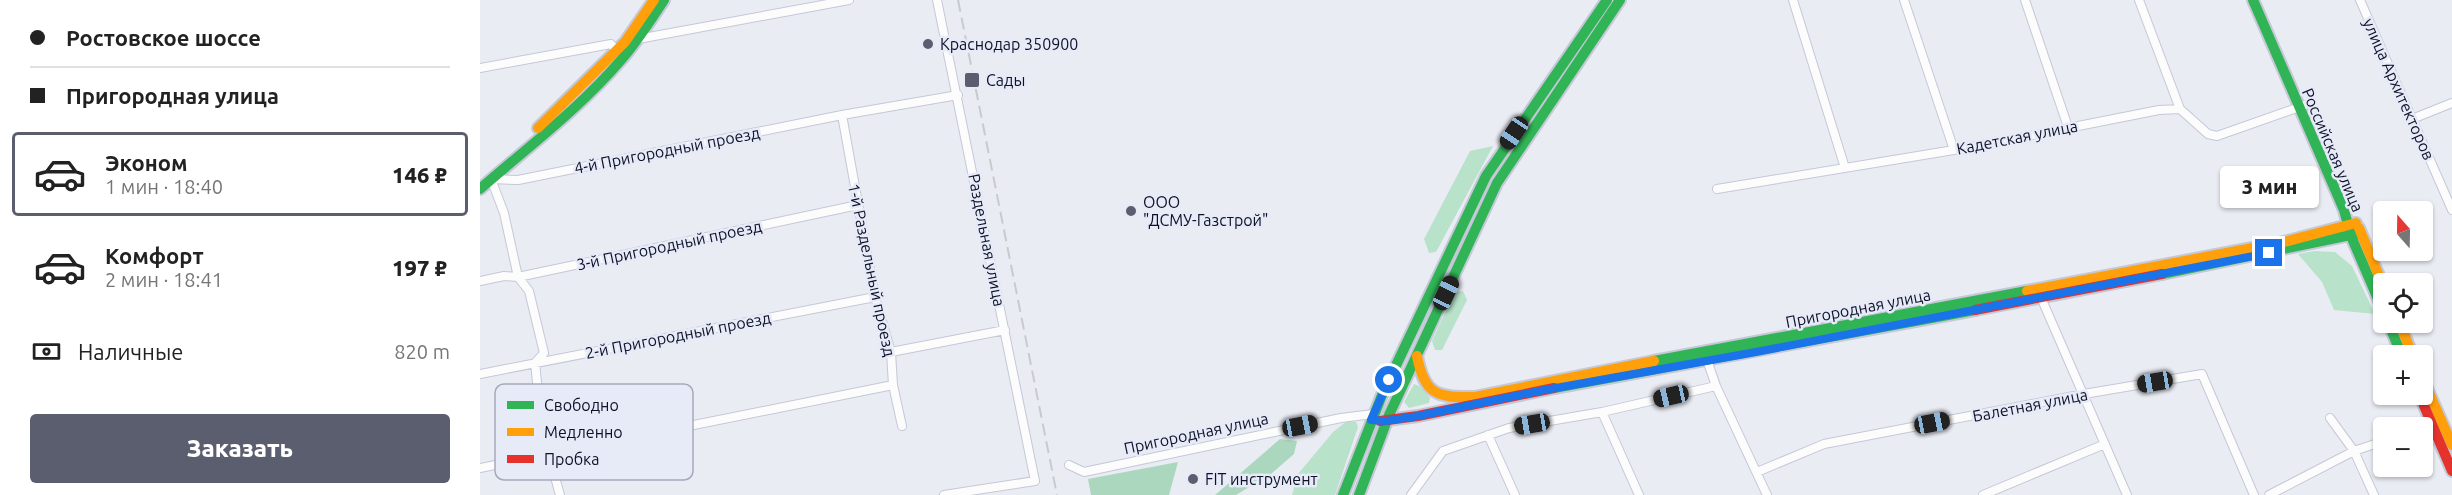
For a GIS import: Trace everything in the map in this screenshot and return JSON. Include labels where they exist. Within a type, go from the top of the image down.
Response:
[{"type":"main road","points":[[480,189],[485,179],[617,51],[654,0]]},
{"type":"main road","points":[[485,179],[567,114],[638,39],[664,0]]},
{"type":"main road","points":[[1343,495],[1370,416],[1486,176],[1607,0]]},
{"type":"main road","points":[[1359,495],[1388,418],[1497,183],[1620,0]]},
{"type":"main road","name":"Российская улица","points":[[2253,0],[2302,106]]},
{"type":"main road","name":"Российская улица","points":[[2258,0],[2344,210],[2376,273]]},
{"type":"main road","name":"Пригородная улица","points":[[1370,416],[1388,418],[2354,229]]},
{"type":"main road","name":"Российская улица","points":[[2354,229],[2373,282]]},
{"type":"main road","points":[[1417,356],[1423,381],[1438,395],[1446,399],[1475,397]]},
{"type":"main road","name":"Пригородная улица","points":[[1388,418],[1537,383],[1706,357]]},
{"type":"main road","points":[[2426,405],[2452,445]]},
{"type":"main road","points":[[2431,405],[2452,471]]},
{"type":"street","points":[[638,39],[849,0]]},
{"type":"street","name":"Раздельная улица","points":[[937,0],[1035,480],[944,495]]},
{"type":"street","points":[[1793,0],[1845,168]]},
{"type":"street","points":[[1904,0],[1935,89],[1953,150]]},
{"type":"street","points":[[2025,0],[2068,127]]},
{"type":"street","points":[[2139,0],[2180,109],[2208,134],[2217,136],[2302,106]]},
{"type":"street","name":"улица Архитекторов","points":[[2360,0],[2452,210]]},
{"type":"street","points":[[480,68],[611,44],[617,51]]},
{"type":"street","name":"4-й Пригородный проезд","points":[[485,179],[518,180],[842,115],[958,95]]},
{"type":"street","points":[[2412,119],[2452,103]]},
{"type":"street","name":"Кадетская улица","points":[[1717,189],[1953,150],[2159,110],[2180,109]]},
{"type":"street","name":"1-й Раздельный проезд","points":[[842,115],[876,297],[891,352],[893,386],[902,426]]},
{"type":"street","points":[[485,179],[504,213],[518,277],[529,291],[544,353],[535,363],[537,384]]},
{"type":"street","name":"3-й Пригородный проезд","points":[[480,281],[504,276],[518,277],[858,205]]},
{"type":"street","points":[[2039,292],[2127,495]]},
{"type":"street","name":"2-й Пригородный проезд","points":[[480,374],[876,297]]},
{"type":"street","points":[[891,352],[1005,330]]},
{"type":"street","points":[[1706,357],[1716,386],[1767,495]]},
{"type":"street","name":"Балетная улица","points":[[1757,472],[1824,444],[2084,394],[2202,374],[2254,495]]},
{"type":"street","points":[[693,426],[893,386]]},
{"type":"street","points":[[1411,495],[1443,451],[1509,428],[1602,412],[1716,386]]},
{"type":"street","points":[[1602,412],[1639,495]]},
{"type":"street","name":"Пригородная улица","points":[[1069,465],[1084,472],[1341,418],[1370,416]]},
{"type":"street","points":[[2330,418],[2354,451],[2374,495]]},
{"type":"street","points":[[1488,435],[1515,495]]},
{"type":"street","points":[[1983,495],[2105,444]]},
{"type":"street","points":[[2269,495],[2354,451],[2373,445]]},
{"type":"street","points":[[480,468],[495,465]]},
{"type":"street","points":[[556,480],[560,495]]},
{"type":"green space","points":[[1493,146],[1436,252],[1429,253],[1424,239],[1470,151]]},
{"type":"green space","points":[[2314,251],[2335,252],[2352,266],[2373,314],[2334,310],[2322,282],[2298,254]]},
{"type":"green space","points":[[1463,291],[1467,300],[1442,350],[1435,350],[1432,341],[1454,293]]},
{"type":"green space","points":[[1414,384],[1430,398],[1429,403],[1409,408],[1404,402]]},
{"type":"green space","points":[[1347,421],[1356,422],[1358,427],[1335,495],[1292,495],[1298,474],[1333,432]]},
{"type":"green space","points":[[1280,439],[1297,441],[1294,454],[1271,474],[1236,495],[1215,495]]},
{"type":"green space","points":[[1178,462],[1169,495],[1091,495],[1088,479]]},
{"type":"railway","points":[[958,0],[1057,495]]},
{"type":"traffic: fast","points":[[480,189],[571,111],[605,78],[632,46],[664,0]]},
{"type":"traffic: fast","points":[[1343,495],[1382,395],[1486,176],[1607,0]]},
{"type":"traffic: fast","points":[[1359,495],[1389,415],[1497,183],[1620,0]]},
{"type":"traffic: fast","points":[[2253,0],[2344,210],[2351,236],[2373,287]]},
{"type":"traffic: fast","points":[[2162,274],[2360,233]]},
{"type":"traffic: fast","points":[[1654,361],[2027,291]]},
{"type":"traffic: fast","points":[[1554,388],[1975,310]]},
{"type":"traffic: fast","points":[[2393,333],[2397,345]]},
{"type":"traffic: slow","points":[[538,128],[625,42],[654,0]]},
{"type":"traffic: slow","points":[[2027,291],[2284,242],[2356,223]]},
{"type":"traffic: slow","points":[[2359,228],[2378,273]]},
{"type":"traffic: slow","points":[[2404,333],[2408,345]]},
{"type":"traffic: slow","points":[[1417,356],[1423,378],[1434,391],[1449,396],[1472,397]]},
{"type":"traffic: slow","points":[[1465,399],[1654,361]]},
{"type":"traffic: slow","points":[[2433,402],[2452,445]]},
{"type":"traffic: jam","points":[[1975,310],[2162,274]]},
{"type":"traffic: jam","points":[[1380,421],[1418,416],[1554,388]]},
{"type":"traffic: jam","points":[[2424,405],[2452,471]]},
{"type":"place","name":"Краснодар 350900","points":[[928,44]]},
{"type":"place","name":"Сады","points":[[972,80]]},
{"type":"place","name":"ООО \"ДСМУ-Газстрой\"","points":[[1131,211]]},
{"type":"place","name":"FIT инструмент","points":[[1193,479]]},
{"type":"route","points":[[1389,380],[1371,420],[1386,421],[1418,416],[2269,253]]}]
